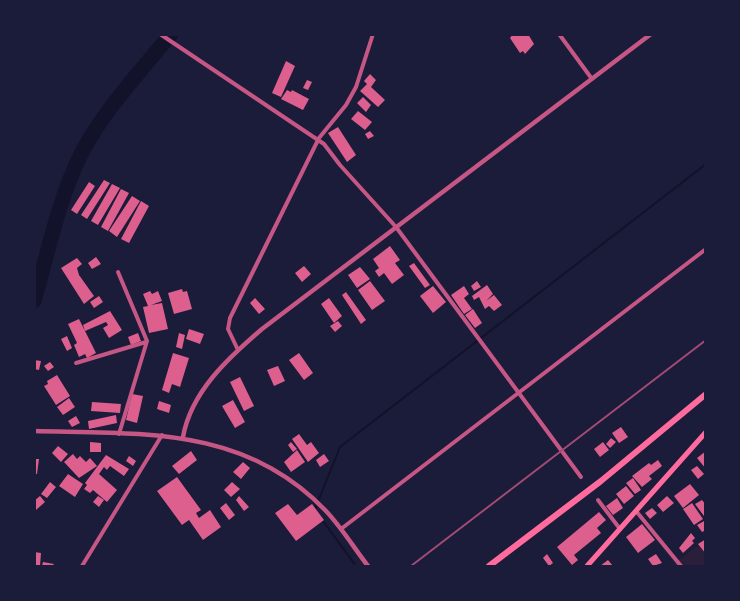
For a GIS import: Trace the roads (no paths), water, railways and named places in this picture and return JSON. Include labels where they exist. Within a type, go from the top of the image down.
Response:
[{"type":"highway","points":[[489,567],[601,481],[705,394]]},
{"type":"main road","points":[[586,567],[705,432]]},
{"type":"street","points":[[160,34],[319,138],[396,227],[581,477]]},
{"type":"street","points":[[238,350],[228,329],[231,318],[319,138],[346,105],[356,87],[373,34]]},
{"type":"street","points":[[560,34],[592,79]]},
{"type":"street","points":[[183,437],[191,408],[223,365],[262,329],[651,34]]},
{"type":"street","points":[[341,529],[705,249]]},
{"type":"street","points":[[118,272],[147,341],[119,434]]},
{"type":"street","points":[[76,363],[147,341]]},
{"type":"street","points":[[34,431],[162,435],[183,437],[222,446],[260,462],[315,501],[341,529],[368,567]]},
{"type":"street","points":[[82,567],[162,435]]},
{"type":"street","points":[[598,500],[620,529]]},
{"type":"street","points":[[636,511],[681,567]]},
{"type":"waterway","points":[[34,301],[59,209],[80,156],[110,108],[171,34]]},
{"type":"waterway","points":[[315,509],[340,447],[706,164]]},
{"type":"waterway","points":[[323,521],[356,566]]},
{"type":"railway","points":[[411,566],[706,340]]}]
